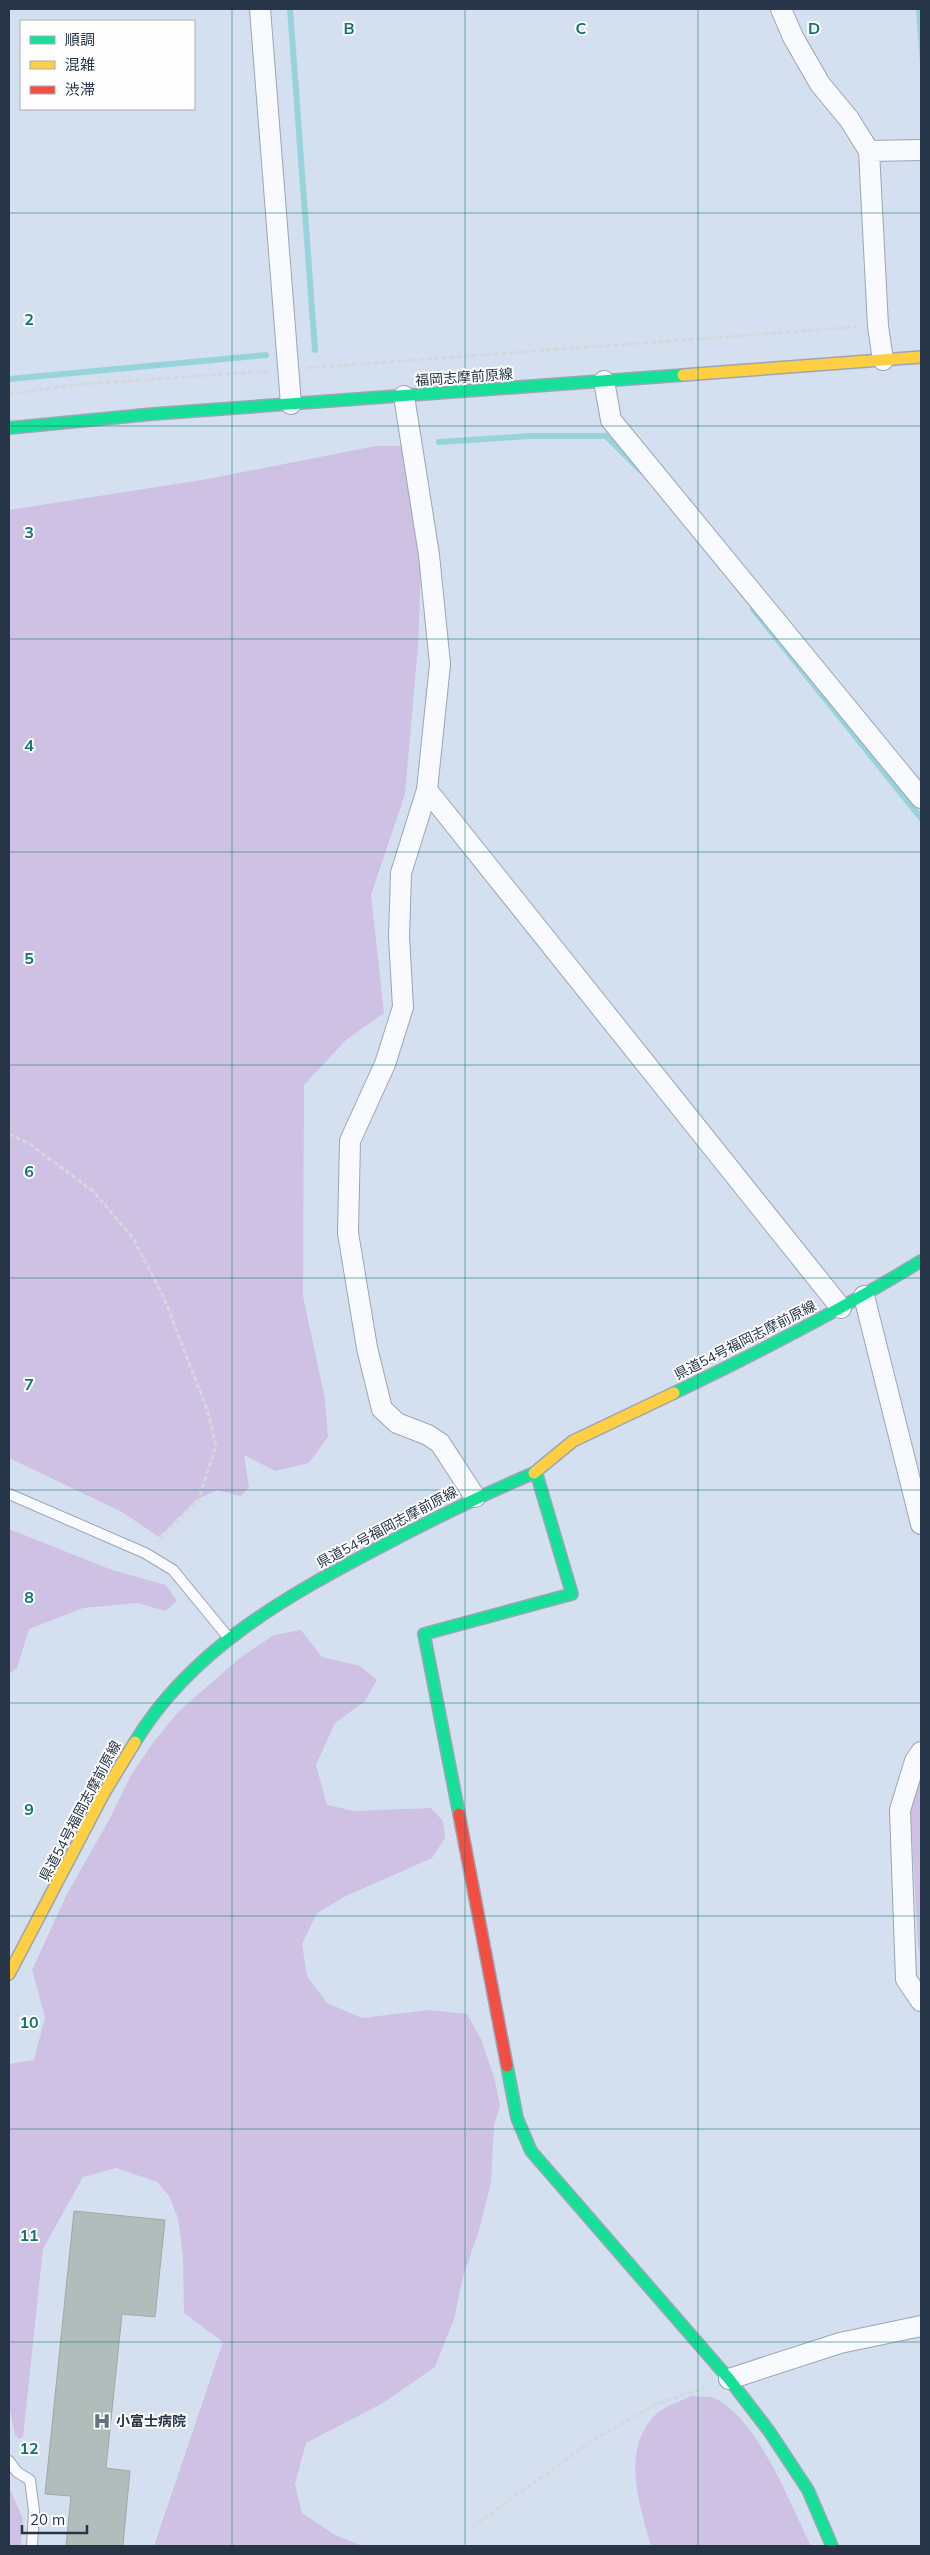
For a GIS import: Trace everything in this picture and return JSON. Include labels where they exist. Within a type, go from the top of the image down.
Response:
[{"type":"main road","name":"福岡志摩前原線","points":[[9,428],[290,404],[921,357]]},
{"type":"main road","name":"県道54号福岡志摩前原線","points":[[9,1973],[104,1793],[147,1722],[182,1681],[228,1637],[297,1593],[475,1497],[536,1472],[572,1441],[768,1348],[864,1296],[921,1261]]},
{"type":"main road","points":[[536,1472],[572,1594],[424,1634],[518,2118],[530,2151],[728,2380],[769,2431],[808,2490],[832,2546]]},
{"type":"street","points":[[260,9],[290,404]]},
{"type":"street","points":[[781,9],[792,37],[820,84],[849,119],[869,151],[878,326],[883,360]]},
{"type":"street","points":[[869,151],[921,150]]},
{"type":"street","points":[[604,381],[611,420],[921,798]]},
{"type":"street","points":[[404,396],[429,554],[440,664],[427,790],[401,873],[399,937],[403,1006],[385,1064],[350,1141],[348,1233],[367,1348],[382,1409],[397,1423],[428,1435],[440,1443],[475,1497]]},
{"type":"street","points":[[427,790],[840,1308]]},
{"type":"street","points":[[864,1296],[921,1524]]},
{"type":"street","points":[[921,1752],[915,1761],[900,1810],[906,1979],[921,2001]]},
{"type":"street","points":[[728,2380],[840,2343],[921,2326]]},
{"type":"lane","points":[[9,1494],[146,1553],[172,1570],[228,1637]]},
{"type":"lane","points":[[9,2461],[17,2472],[30,2480],[34,2511],[32,2546]]},
{"type":"path","points":[[9,394],[74,386],[878,326]]},
{"type":"path","points":[[9,1134],[28,1143],[93,1191],[133,1238],[164,1298],[207,1409],[216,1446],[198,1501],[146,1553]]},
{"type":"path","points":[[472,2527],[592,2441],[654,2405],[728,2380]]},
{"type":"shaded area","points":[[916,9],[921,9],[921,68],[920,66]]},
{"type":"shaded area","points":[[375,446],[404,446],[421,567],[418,646],[405,794],[371,895],[384,1013],[346,1040],[304,1085],[303,1296],[325,1399],[328,1437],[309,1463],[275,1471],[244,1455],[249,1487],[241,1496],[217,1490],[196,1500],[159,1537],[122,1512],[9,1458],[9,510],[208,479]]},
{"type":"shaded area","points":[[9,1529],[112,1570],[166,1585],[177,1601],[165,1611],[138,1603],[83,1608],[29,1629],[17,1668],[9,1674]]},
{"type":"shaded area","points":[[301,1630],[322,1657],[360,1666],[377,1680],[365,1701],[335,1723],[316,1765],[327,1805],[354,1811],[431,1808],[443,1821],[445,1838],[432,1858],[346,1896],[317,1913],[302,1944],[307,1976],[327,2003],[362,2018],[429,2010],[467,2014],[481,2039],[495,2080],[500,2106],[494,2125],[491,2182],[479,2230],[463,2277],[454,2319],[435,2367],[383,2403],[306,2443],[295,2484],[302,2513],[335,2535],[360,2545],[464,2546],[154,2546],[223,2342],[184,2313],[183,2256],[178,2218],[169,2196],[157,2182],[116,2168],[83,2177],[43,2249],[23,2437],[19,2439],[15,2435],[9,2406],[9,2064],[34,2060],[45,2017],[32,1970],[67,1894],[110,1818],[131,1775],[152,1744],[179,1711],[241,1657],[274,1635]]},
{"type":"shaded area","points":[[921,1775],[921,1957],[918,1946],[910,1801]]},
{"type":"shaded area","points":[[691,2396],[714,2398],[730,2408],[745,2424],[783,2486],[811,2546],[651,2546],[638,2494],[636,2476],[636,2457],[640,2440],[647,2425],[660,2411]]},
{"type":"shaded area","points":[[9,2487],[23,2519],[21,2546],[9,2546]]},
{"type":"building","points":[[74,2211],[165,2220],[155,2317],[122,2314],[106,2468],[130,2471],[123,2546],[66,2546],[71,2496],[45,2494]]},
{"type":"waterway","points":[[290,9],[315,350]]},
{"type":"waterway","points":[[9,379],[266,355]]},
{"type":"waterway","points":[[439,442],[530,436],[606,436],[641,471]]},
{"type":"waterway","points":[[753,609],[921,818]]},
{"type":"traffic: fast","points":[[9,428],[153,414],[683,375]]},
{"type":"traffic: fast","points":[[674,1393],[861,1297],[921,1261]]},
{"type":"traffic: fast","points":[[459,1814],[424,1634],[572,1594],[536,1472]]},
{"type":"traffic: fast","points":[[135,1742],[158,1709],[184,1679],[213,1652],[276,1606],[310,1585],[418,1527],[534,1473]]},
{"type":"traffic: fast","points":[[507,2066],[517,2118],[531,2151],[729,2379],[769,2431],[808,2490],[832,2546]]},
{"type":"traffic: slow","points":[[683,375],[921,357]]},
{"type":"traffic: slow","points":[[534,1473],[573,1441],[674,1393]]},
{"type":"traffic: slow","points":[[9,1974],[104,1793],[135,1742]]},
{"type":"traffic: jam","points":[[459,1814],[507,2066]]},
{"type":"place","name":"小富士病院","points":[[102,2421]]}]
